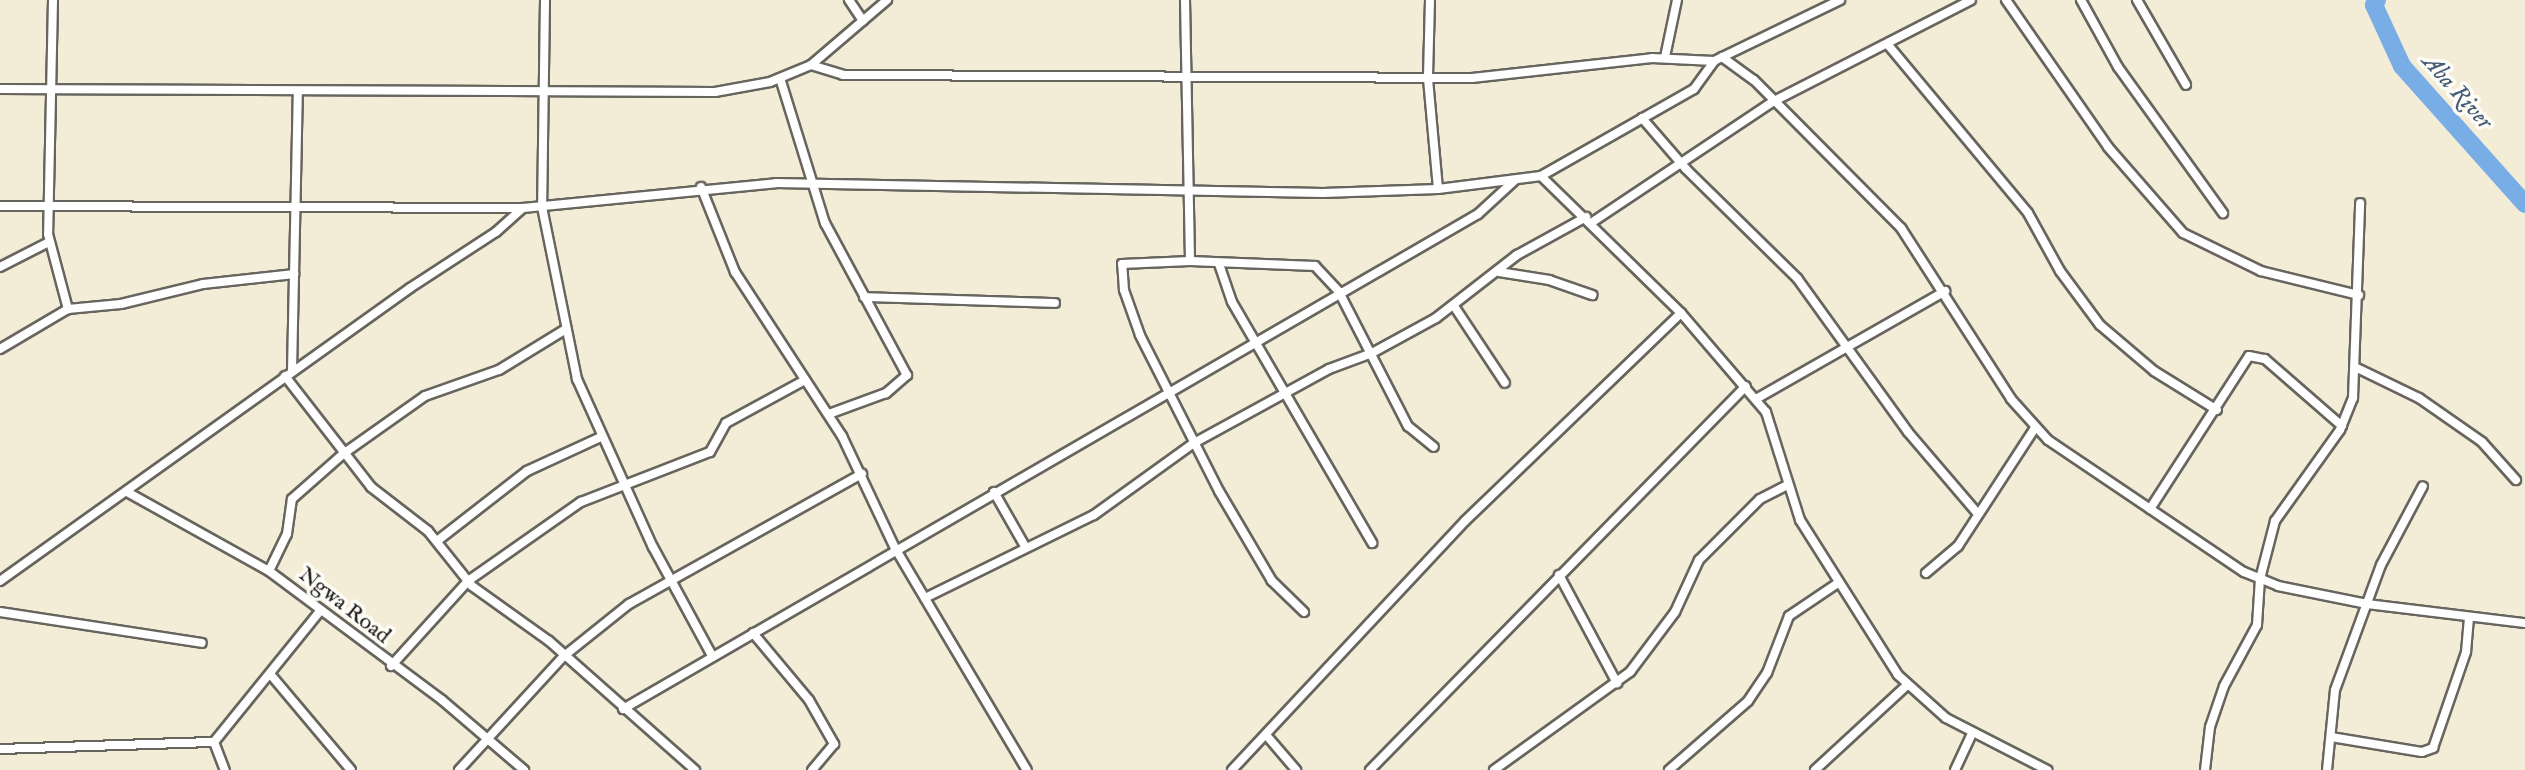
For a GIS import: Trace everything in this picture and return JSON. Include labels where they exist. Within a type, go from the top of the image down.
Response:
[{"type":"street","points":[[53,0],[54,90],[49,242],[68,309]]},
{"type":"street","points":[[545,0],[542,207],[580,391],[669,579],[711,654]]},
{"type":"street","points":[[849,0],[863,21]]},
{"type":"street","points":[[0,89],[715,92],[780,78],[811,65],[887,0]]},
{"type":"street","points":[[1185,0],[1190,261]]},
{"type":"street","points":[[1430,0],[1428,79],[1438,189]]},
{"type":"street","points":[[1665,57],[1677,0]]},
{"type":"street","points":[[0,206],[523,208],[701,187],[814,183],[1190,191],[1438,189],[1541,176],[1694,89],[1718,59],[1840,0]]},
{"type":"street","points":[[925,598],[1108,506],[1194,443],[1285,393],[1372,353],[1454,306],[1534,245],[1589,220],[1774,101],[1889,46],[1927,20],[1971,0]]},
{"type":"street","points":[[2006,0],[2108,147],[2183,233],[2261,271],[2359,295]]},
{"type":"street","points":[[2081,0],[2134,90],[2223,213]]},
{"type":"street","points":[[2137,0],[2186,85]]},
{"type":"street","points":[[1889,46],[2028,213],[2060,271],[2100,325],[2154,371],[2217,410]]},
{"type":"street","points":[[811,65],[843,75],[1428,79],[1665,57],[1718,59],[1774,101],[1877,201],[1945,291],[2035,428],[2150,509],[2260,579],[2367,604],[2525,623]]},
{"type":"street","points":[[780,78],[825,223],[907,375],[886,393],[829,414]]},
{"type":"street","points":[[298,91],[294,274],[288,374],[343,454],[379,495],[437,541],[468,581],[564,656],[695,770]]},
{"type":"street","points":[[1642,118],[1680,163],[1780,259],[1844,346],[1978,514]]},
{"type":"street","points":[[1541,176],[1681,313],[1766,412],[1787,485],[1814,547],[1907,685],[1972,734],[2034,767],[2047,770]]},
{"type":"street","points":[[623,709],[711,654],[753,633],[895,548],[1170,394],[1257,339],[1478,214],[1515,179]]},
{"type":"street","points":[[701,187],[735,272],[829,414],[862,474],[895,548],[1027,770]]},
{"type":"street","points":[[2205,770],[2210,727],[2224,686],[2257,625],[2260,579],[2275,521],[2342,426],[2357,368],[2360,203]]},
{"type":"street","points":[[0,581],[288,374],[496,232],[523,208]]},
{"type":"street","points":[[0,267],[49,242]]},
{"type":"street","points":[[1304,612],[1264,570],[1194,443],[1135,323],[1121,268],[1133,261],[1315,266],[1339,292],[1408,426],[1434,447]]},
{"type":"street","points":[[1219,264],[1232,302],[1257,339],[1372,543]]},
{"type":"street","points":[[1499,272],[1549,280],[1592,295]]},
{"type":"street","points":[[0,349],[68,309],[121,304],[203,284],[294,274]]},
{"type":"street","points":[[1756,399],[1945,291]]},
{"type":"street","points":[[864,297],[1055,303]]},
{"type":"street","points":[[1454,306],[1505,383]]},
{"type":"street","points":[[1232,770],[1465,521],[1681,313]]},
{"type":"street","points":[[269,571],[287,534],[292,499],[343,454],[425,396],[499,370],[566,329]]},
{"type":"street","points":[[2150,509],[2217,410],[2239,367],[2254,356],[2287,376],[2342,426]]},
{"type":"street","points":[[2357,368],[2419,398],[2482,442],[2516,480]]},
{"type":"street","points":[[391,666],[468,581],[581,502],[623,483],[710,452],[726,423],[805,380]]},
{"type":"street","points":[[1370,770],[1746,386]]},
{"type":"street","points":[[1926,573],[1958,546],[2035,428]]},
{"type":"street","points":[[437,541],[527,471],[601,437]]},
{"type":"street","points":[[459,770],[564,656],[669,579],[862,474]]},
{"type":"street","points":[[1494,770],[1562,717],[1617,683],[1675,612],[1706,552],[1760,499],[1787,485]]},
{"type":"street","points":[[2327,770],[2335,690],[2367,604],[2423,486]]},
{"type":"street","name":"Ngwa Road","points":[[127,492],[269,571],[487,737],[524,770]]},
{"type":"street","points":[[994,492],[1026,548]]},
{"type":"street","points":[[1559,575],[1617,683]]},
{"type":"street","points":[[1669,770],[1748,701],[1767,673],[1789,616],[1838,583]]},
{"type":"street","points":[[0,749],[214,742],[320,611]]},
{"type":"street","points":[[0,612],[202,643]]},
{"type":"street","points":[[2331,737],[2422,752],[2433,748],[2466,652],[2469,618]]},
{"type":"street","points":[[753,633],[809,700],[834,744],[812,770]]},
{"type":"street","points":[[271,675],[351,770]]},
{"type":"street","points":[[1815,770],[1907,685]]},
{"type":"street","points":[[1955,770],[1972,734]]},
{"type":"street","points":[[1267,736],[1296,770]]},
{"type":"street","points":[[214,742],[225,770]]},
{"type":"waterway","name":"Aba River","points":[[2377,0],[2374,5],[2402,66],[2525,204]]}]
